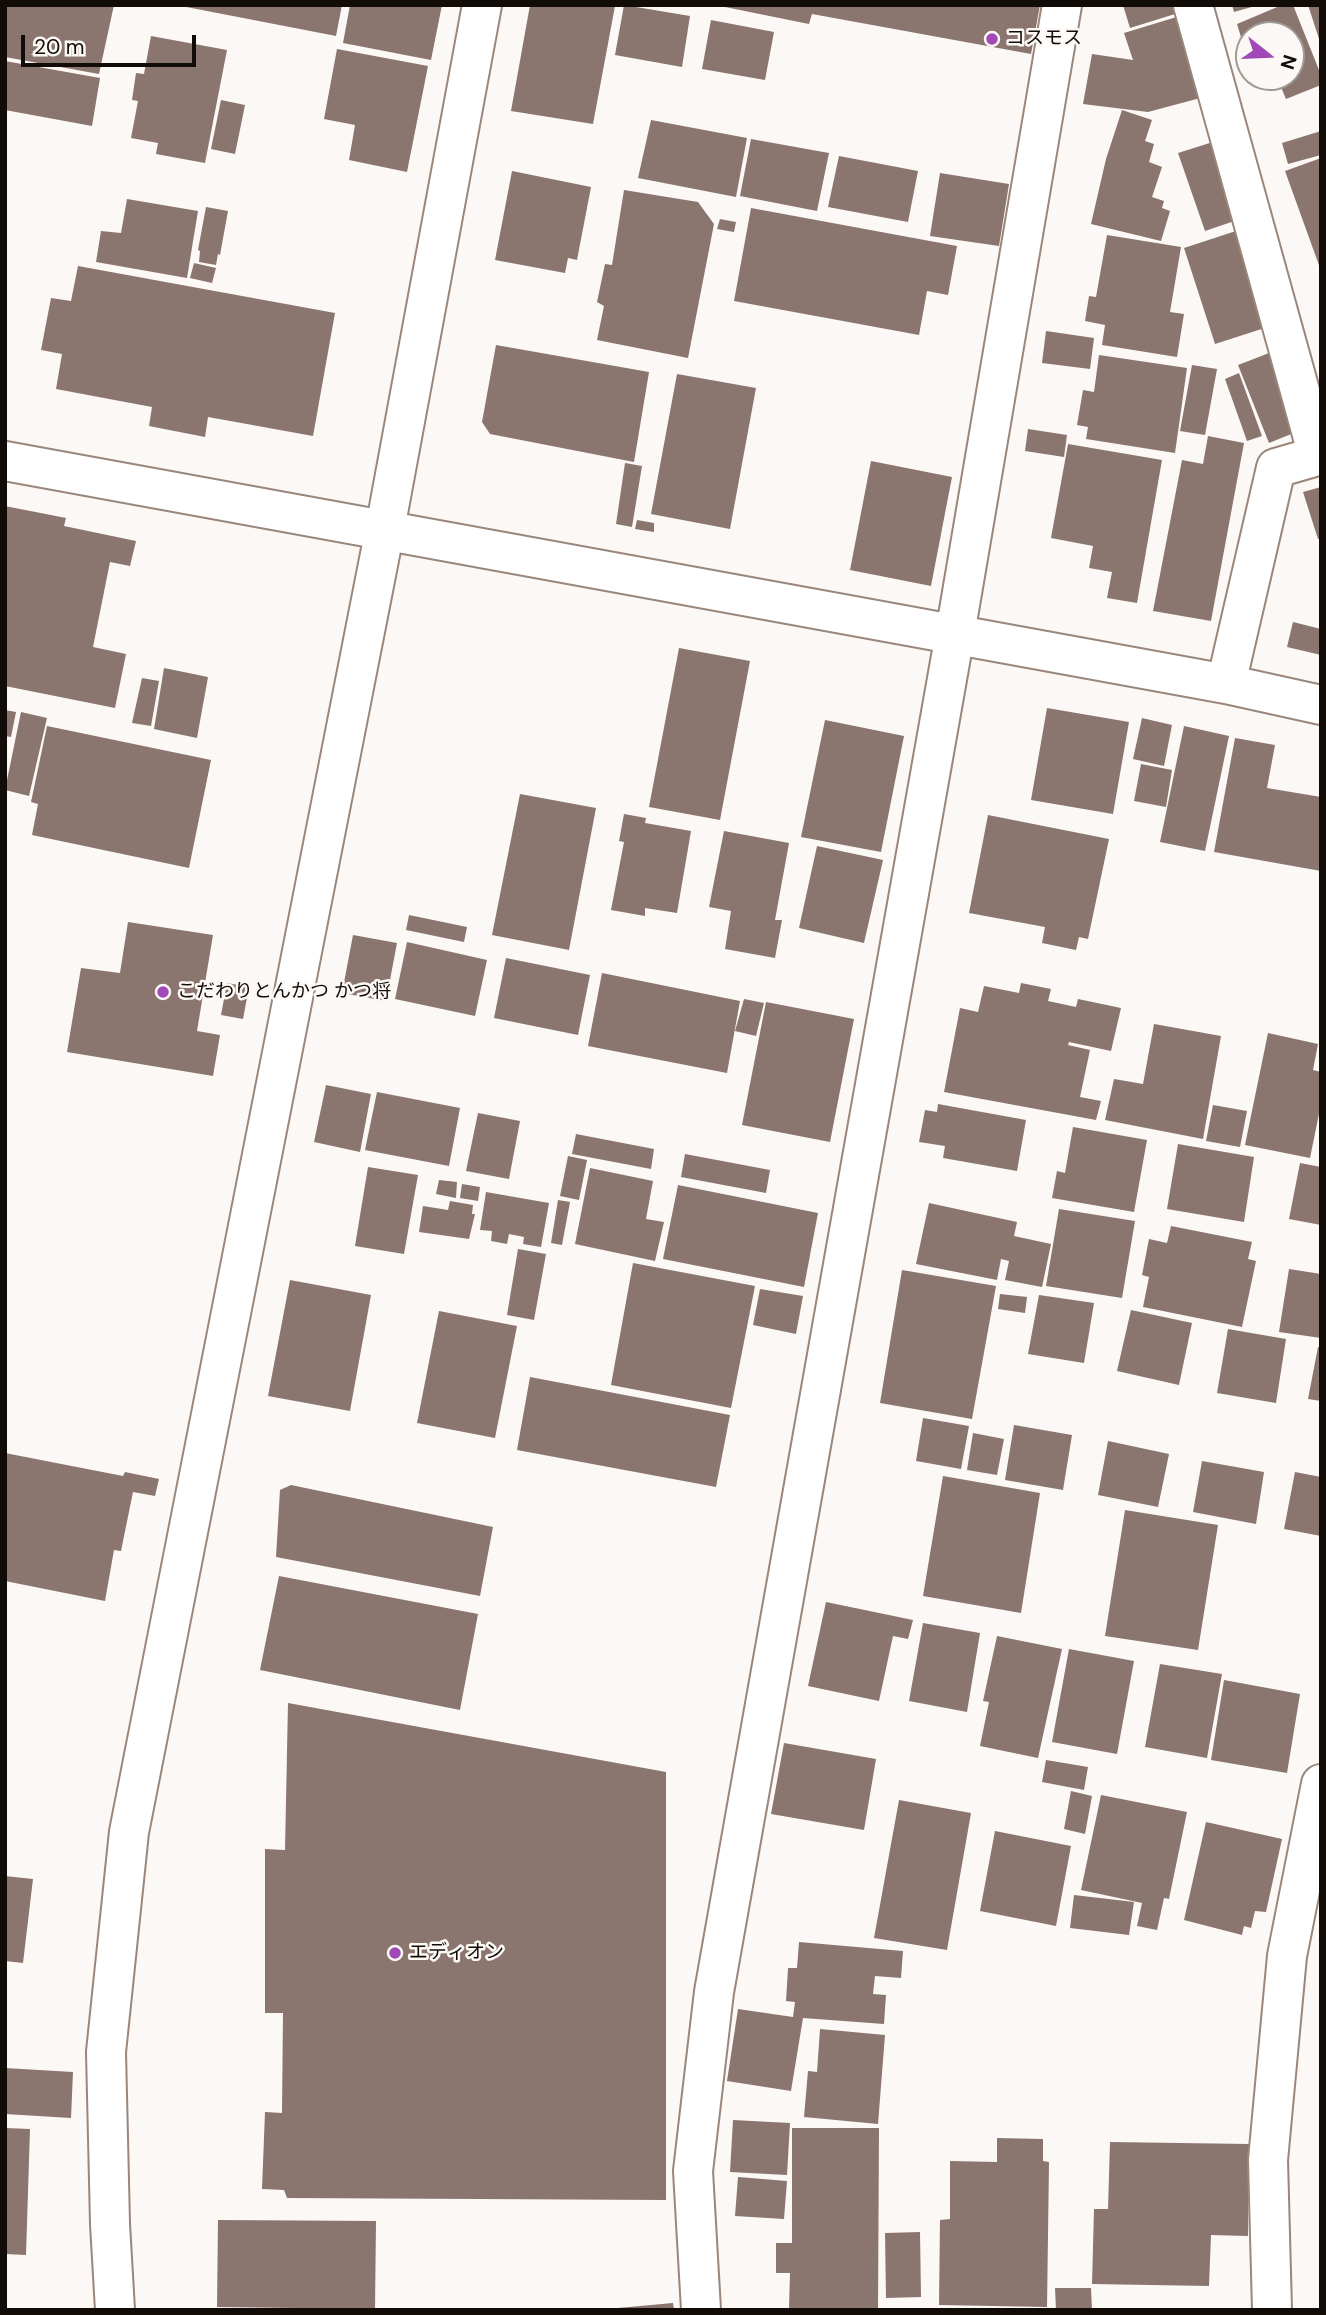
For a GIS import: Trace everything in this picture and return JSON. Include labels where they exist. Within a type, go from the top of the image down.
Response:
[{"type":"street","points":[[115,2310],[106,2052],[129,1832],[385,529],[482,5]]},
{"type":"street","points":[[701,2310],[693,2171],[714,1992],[955,634],[1062,5]]},
{"type":"street","points":[[1193,5],[1320,456],[1276,468],[1226,684]]},
{"type":"street","points":[[5,461],[1226,684],[1321,705]]},
{"type":"street","points":[[1272,2310],[1268,2160],[1270,2132],[1287,1956],[1321,1784]]},
{"type":"building","points":[[5,5],[114,5],[99,74],[5,57]]},
{"type":"building","points":[[176,5],[342,5],[336,36]]},
{"type":"building","points":[[350,5],[442,5],[431,60],[343,43]]},
{"type":"building","points":[[530,5],[615,6],[593,124],[511,111]]},
{"type":"building","points":[[624,5],[690,16],[682,67],[615,55]]},
{"type":"building","name":"コスモス","points":[[715,5],[1040,5],[1031,54],[812,14],[809,24]]},
{"type":"building","points":[[1123,5],[1190,5],[1191,9],[1130,28]]},
{"type":"building","points":[[1232,5],[1255,5],[1255,6],[1234,12]]},
{"type":"building","points":[[1282,5],[1293,5],[1299,21],[1244,21]]},
{"type":"building","points":[[1308,5],[1321,5],[1321,42],[1320,42]]},
{"type":"building","points":[[1193,12],[1219,93],[1148,112],[1083,104],[1092,54],[1133,60],[1124,33]]},
{"type":"building","points":[[711,20],[774,32],[765,80],[702,69]]},
{"type":"building","points":[[1305,35],[1321,75],[1321,85],[1286,99],[1283,91],[1305,91]]},
{"type":"building","points":[[151,36],[227,50],[205,163],[156,154],[158,143],[131,138],[138,101],[132,100],[136,73],[144,74]]},
{"type":"building","points":[[337,49],[428,66],[407,172],[349,160],[355,125],[324,119]]},
{"type":"building","points":[[5,61],[100,78],[92,126],[5,110]]},
{"type":"building","points":[[221,100],[245,105],[235,154],[211,149]]},
{"type":"building","points":[[1122,110],[1152,120],[1145,141],[1154,144],[1149,162],[1162,167],[1152,197],[1164,201],[1162,208],[1170,211],[1161,241],[1091,224],[1106,159]]},
{"type":"building","points":[[651,120],[747,138],[736,197],[638,178]]},
{"type":"building","points":[[1321,131],[1321,155],[1288,164],[1282,143]]},
{"type":"building","points":[[1232,136],[1258,213],[1205,231],[1178,153]]},
{"type":"building","points":[[751,139],[829,153],[817,211],[740,196]]},
{"type":"building","points":[[839,156],[918,171],[908,222],[828,207]]},
{"type":"building","points":[[1321,158],[1321,268],[1320,268],[1285,171]]},
{"type":"building","points":[[512,171],[591,187],[577,260],[568,258],[565,273],[495,260]]},
{"type":"building","points":[[940,173],[1009,184],[999,246],[930,236]]},
{"type":"building","points":[[624,190],[698,202],[714,224],[688,358],[597,340],[604,306],[597,302],[605,264],[612,265]]},
{"type":"building","points":[[127,199],[198,211],[187,278],[96,262],[101,231],[121,233]]},
{"type":"building","points":[[206,207],[228,211],[216,265],[199,262],[198,250]]},
{"type":"building","points":[[751,208],[957,246],[948,295],[927,291],[919,335],[734,301]]},
{"type":"building","points":[[720,219],[736,222],[734,232],[717,229]]},
{"type":"building","points":[[1242,229],[1274,325],[1215,344],[1184,248]]},
{"type":"building","points":[[1107,235],[1181,247],[1170,312],[1184,314],[1177,357],[1102,345],[1105,325],[1085,321],[1089,296],[1096,297]]},
{"type":"building","points":[[194,263],[216,268],[212,283],[190,278]]},
{"type":"building","points":[[78,266],[335,313],[313,436],[208,417],[205,437],[149,426],[152,407],[56,389],[62,354],[41,350],[51,298],[71,301]]},
{"type":"building","points":[[1046,331],[1094,338],[1090,369],[1042,363]]},
{"type":"building","points":[[1295,343],[1321,422],[1269,443],[1238,365]]},
{"type":"building","points":[[496,345],[649,372],[634,462],[490,434],[482,422]]},
{"type":"building","points":[[1099,355],[1187,368],[1175,453],[1086,439],[1088,427],[1077,425],[1083,390],[1094,392]]},
{"type":"building","points":[[1192,365],[1217,369],[1205,435],[1180,431]]},
{"type":"building","points":[[1239,373],[1262,436],[1247,441],[1225,379]]},
{"type":"building","points":[[677,374],[756,388],[730,529],[651,514]]},
{"type":"building","points":[[1028,429],[1067,435],[1064,457],[1025,451]]},
{"type":"building","points":[[1208,436],[1244,443],[1211,621],[1153,611],[1182,460],[1203,464]]},
{"type":"building","points":[[1068,444],[1162,460],[1137,603],[1107,598],[1112,572],[1089,568],[1093,546],[1051,538]]},
{"type":"building","points":[[871,461],[952,477],[931,586],[850,570]]},
{"type":"building","points":[[625,463],[642,466],[632,527],[616,524]]},
{"type":"building","points":[[1321,487],[1321,538],[1318,539],[1303,492]]},
{"type":"building","points":[[5,506],[66,518],[64,526],[136,541],[130,566],[110,562],[93,647],[126,654],[115,708],[5,686]]},
{"type":"building","points":[[637,520],[654,523],[654,532],[635,529]]},
{"type":"building","points":[[1293,622],[1321,629],[1321,655],[1287,647]]},
{"type":"building","points":[[679,648],[750,661],[720,820],[649,807]]},
{"type":"building","points":[[164,668],[208,677],[197,738],[154,729]]},
{"type":"building","points":[[142,678],[159,681],[151,726],[132,723]]},
{"type":"building","points":[[1047,708],[1129,722],[1113,814],[1031,800]]},
{"type":"building","points":[[5,710],[16,712],[11,737],[5,736]]},
{"type":"building","points":[[21,712],[47,718],[29,796],[5,790]]},
{"type":"building","points":[[1142,718],[1172,725],[1164,766],[1133,759]]},
{"type":"building","points":[[825,720],[904,736],[881,852],[801,837]]},
{"type":"building","points":[[47,726],[211,760],[189,868],[32,835],[38,804],[31,802]]},
{"type":"building","points":[[1184,726],[1229,736],[1205,851],[1160,842]]},
{"type":"building","points":[[1235,738],[1275,745],[1267,788],[1321,797],[1321,871],[1214,852]]},
{"type":"building","points":[[1141,764],[1172,770],[1166,807],[1134,801]]},
{"type":"building","points":[[520,794],[596,808],[569,950],[492,935]]},
{"type":"building","points":[[624,814],[646,818],[645,823],[691,831],[677,913],[645,908],[645,916],[611,910],[624,842],[619,841]]},
{"type":"building","points":[[988,815],[1109,839],[1088,939],[1079,937],[1076,950],[1042,943],[1045,927],[969,913]]},
{"type":"building","points":[[724,831],[789,843],[775,920],[782,920],[775,958],[725,949],[731,911],[709,907]]},
{"type":"building","points":[[817,846],[883,860],[864,943],[799,928]]},
{"type":"building","points":[[409,915],[467,927],[464,942],[406,930]]},
{"type":"building","points":[[128,922],[213,935],[197,1031],[220,1035],[213,1076],[67,1052],[81,968],[120,973]]},
{"type":"building","points":[[353,935],[397,943],[386,1001],[342,993]]},
{"type":"building","points":[[407,942],[487,960],[475,1016],[395,999]]},
{"type":"building","points":[[506,958],[590,975],[578,1035],[494,1018]]},
{"type":"building","points":[[602,973],[740,1001],[727,1073],[588,1046]]},
{"type":"building","points":[[227,983],[249,987],[243,1019],[221,1015]]},
{"type":"building","points":[[1021,983],[1051,989],[1048,1001],[1076,1007],[1078,999],[1121,1008],[1111,1051],[1069,1042],[1068,1045],[1090,1050],[1080,1097],[1101,1101],[1096,1120],[944,1092],[960,1008],[978,1012],[984,986],[1019,993]]},
{"type":"building","points":[[744,999],[764,1003],[756,1036],[735,1031]]},
{"type":"building","points":[[766,1002],[854,1019],[830,1142],[742,1125]]},
{"type":"building","points":[[1154,1024],[1221,1036],[1203,1139],[1105,1120],[1114,1079],[1143,1084]]},
{"type":"building","points":[[1268,1033],[1318,1044],[1313,1070],[1321,1072],[1321,1104],[1310,1158],[1245,1145]]},
{"type":"building","points":[[326,1085],[371,1094],[360,1152],[314,1142]]},
{"type":"building","points":[[377,1092],[460,1108],[449,1166],[365,1150]]},
{"type":"building","points":[[938,1104],[1026,1120],[1017,1171],[943,1158],[945,1146],[919,1142],[925,1110],[937,1112]]},
{"type":"building","points":[[1213,1105],[1247,1111],[1240,1147],[1206,1141]]},
{"type":"building","points":[[478,1113],[520,1121],[509,1179],[466,1171]]},
{"type":"building","points":[[1073,1127],[1147,1140],[1134,1212],[1052,1198],[1057,1171],[1065,1173]]},
{"type":"building","points":[[576,1134],[654,1149],[651,1169],[572,1154]]},
{"type":"building","points":[[1178,1144],[1254,1157],[1244,1222],[1167,1209]]},
{"type":"building","points":[[685,1154],[770,1170],[766,1193],[681,1177]]},
{"type":"building","points":[[568,1156],[587,1160],[579,1200],[560,1196]]},
{"type":"building","points":[[1300,1163],[1321,1167],[1321,1225],[1289,1219]]},
{"type":"building","points":[[368,1167],[418,1175],[404,1254],[355,1246]]},
{"type":"building","points":[[590,1168],[653,1181],[646,1219],[664,1222],[655,1261],[575,1244]]},
{"type":"building","points":[[439,1180],[457,1182],[456,1198],[436,1194]]},
{"type":"building","points":[[462,1184],[480,1187],[478,1201],[460,1198]]},
{"type":"building","points":[[678,1185],[818,1213],[804,1287],[663,1259]]},
{"type":"building","points":[[486,1192],[549,1203],[541,1247],[523,1244],[524,1237],[509,1234],[507,1244],[491,1241],[492,1231],[480,1230]]},
{"type":"building","points":[[558,1200],[570,1202],[562,1245],[551,1243]]},
{"type":"building","points":[[450,1201],[473,1205],[472,1214],[475,1214],[469,1239],[419,1232],[423,1206],[448,1210]]},
{"type":"building","points":[[929,1203],[1017,1222],[1014,1236],[1051,1244],[1042,1287],[1005,1280],[1009,1261],[1001,1259],[997,1280],[916,1264]]},
{"type":"building","points":[[1059,1209],[1135,1221],[1122,1298],[1046,1286]]},
{"type":"building","points":[[1171,1226],[1252,1242],[1248,1259],[1256,1261],[1242,1327],[1143,1307],[1149,1277],[1142,1275],[1149,1239],[1167,1243]]},
{"type":"building","points":[[518,1249],[546,1254],[534,1320],[507,1315]]},
{"type":"building","points":[[633,1263],[755,1286],[731,1408],[611,1385]]},
{"type":"building","points":[[1289,1269],[1321,1274],[1321,1338],[1279,1332]]},
{"type":"building","points":[[902,1270],[996,1286],[972,1419],[880,1403]]},
{"type":"building","points":[[290,1280],[371,1295],[350,1411],[268,1396]]},
{"type":"building","points":[[760,1289],[803,1296],[796,1334],[753,1325]]},
{"type":"building","points":[[1000,1294],[1027,1297],[1025,1313],[998,1309]]},
{"type":"building","points":[[1039,1295],[1094,1303],[1084,1363],[1028,1354]]},
{"type":"building","points":[[1131,1310],[1192,1323],[1179,1385],[1117,1371]]},
{"type":"building","points":[[439,1311],[517,1326],[495,1438],[417,1423]]},
{"type":"building","points":[[1228,1329],[1286,1339],[1276,1403],[1217,1393]]},
{"type":"building","points":[[1318,1347],[1321,1347],[1321,1401],[1308,1399]]},
{"type":"building","points":[[530,1377],[730,1415],[716,1487],[517,1450]]},
{"type":"building","points":[[923,1418],[969,1426],[961,1469],[916,1461]]},
{"type":"building","points":[[1014,1425],[1072,1435],[1063,1490],[1005,1480]]},
{"type":"building","points":[[973,1433],[1004,1439],[997,1475],[967,1470]]},
{"type":"building","points":[[1108,1441],[1169,1454],[1158,1507],[1098,1495]]},
{"type":"building","points":[[5,1453],[123,1476],[125,1472],[159,1479],[155,1496],[133,1492],[121,1551],[114,1550],[105,1601],[5,1581]]},
{"type":"building","points":[[1202,1461],[1264,1472],[1256,1524],[1193,1512]]},
{"type":"building","points":[[1295,1472],[1321,1477],[1321,1536],[1284,1529]]},
{"type":"building","points":[[943,1476],[1040,1493],[1021,1613],[923,1596]]},
{"type":"building","points":[[291,1485],[493,1527],[480,1596],[276,1557],[280,1490]]},
{"type":"building","points":[[1125,1510],[1218,1525],[1198,1650],[1105,1636]]},
{"type":"building","points":[[279,1576],[478,1614],[460,1710],[260,1670]]},
{"type":"building","points":[[826,1602],[913,1620],[908,1639],[893,1636],[879,1701],[808,1686]]},
{"type":"building","points":[[923,1623],[980,1633],[967,1712],[909,1701]]},
{"type":"building","points":[[997,1636],[1062,1649],[1038,1758],[980,1746],[989,1702],[983,1701]]},
{"type":"building","points":[[1069,1649],[1134,1661],[1117,1754],[1052,1742]]},
{"type":"building","points":[[1160,1664],[1222,1674],[1207,1758],[1145,1747]]},
{"type":"building","points":[[1224,1680],[1300,1694],[1287,1773],[1211,1760]]},
{"type":"building","points":[[288,1703],[666,1772],[666,2200],[287,2198],[284,2190],[262,2189],[265,2112],[282,2113],[283,2013],[265,2013],[265,1849],[285,1850]]},
{"type":"building","points":[[784,1743],[876,1759],[864,1830],[771,1814]]},
{"type":"building","points":[[1046,1760],[1088,1767],[1084,1790],[1042,1782]]},
{"type":"building","points":[[1071,1791],[1092,1796],[1085,1834],[1064,1829]]},
{"type":"building","points":[[1101,1795],[1187,1812],[1169,1899],[1164,1898],[1157,1930],[1137,1926],[1142,1903],[1081,1890]]},
{"type":"building","points":[[899,1800],[971,1813],[947,1950],[874,1938]]},
{"type":"building","points":[[1206,1822],[1282,1839],[1266,1912],[1255,1911],[1251,1928],[1244,1926],[1242,1935],[1184,1920]]},
{"type":"building","points":[[995,1831],[1071,1846],[1056,1926],[980,1911]]},
{"type":"building","points":[[5,1876],[33,1879],[23,1963],[5,1961]]},
{"type":"building","points":[[1074,1895],[1134,1902],[1129,1935],[1070,1928]]},
{"type":"building","points":[[799,1942],[903,1951],[901,1978],[875,1976],[873,1994],[886,1995],[884,2024],[803,2018],[791,2091],[727,2081],[738,2009],[793,2017],[795,2002],[786,2001],[788,1968],[797,1968]]},
{"type":"building","points":[[820,2029],[885,2035],[878,2124],[804,2117],[808,2071],[817,2072]]},
{"type":"building","points":[[5,2068],[73,2072],[71,2118],[5,2114]]},
{"type":"building","points":[[733,2120],[790,2123],[787,2175],[730,2172]]},
{"type":"building","points":[[5,2128],[30,2129],[26,2255],[5,2254]]},
{"type":"building","points":[[792,2128],[879,2128],[878,2310],[789,2309],[790,2273],[776,2273],[776,2243],[792,2243]]},
{"type":"building","points":[[997,2138],[1043,2139],[1043,2161],[1049,2162],[1047,2307],[939,2305],[940,2220],[950,2219],[950,2161],[997,2162]]},
{"type":"building","points":[[1110,2142],[1249,2144],[1248,2236],[1211,2235],[1209,2286],[1092,2284],[1094,2209],[1108,2209]]},
{"type":"building","points":[[738,2177],[787,2181],[784,2219],[735,2216]]},
{"type":"building","points":[[218,2220],[376,2221],[375,2309],[217,2307]]},
{"type":"building","points":[[920,2232],[921,2297],[886,2298],[885,2233]]},
{"type":"building","points":[[1055,2288],[1091,2288],[1092,2310],[1056,2310]]},
{"type":"building","points":[[673,2303],[674,2310],[618,2310],[618,2308]]},
{"type":"place","name":"コスモス","points":[[992,39]]},
{"type":"place","name":"こだわりとんかつ かつ将","points":[[163,992]]},
{"type":"place","name":"エディオン","points":[[395,1953]]}]
